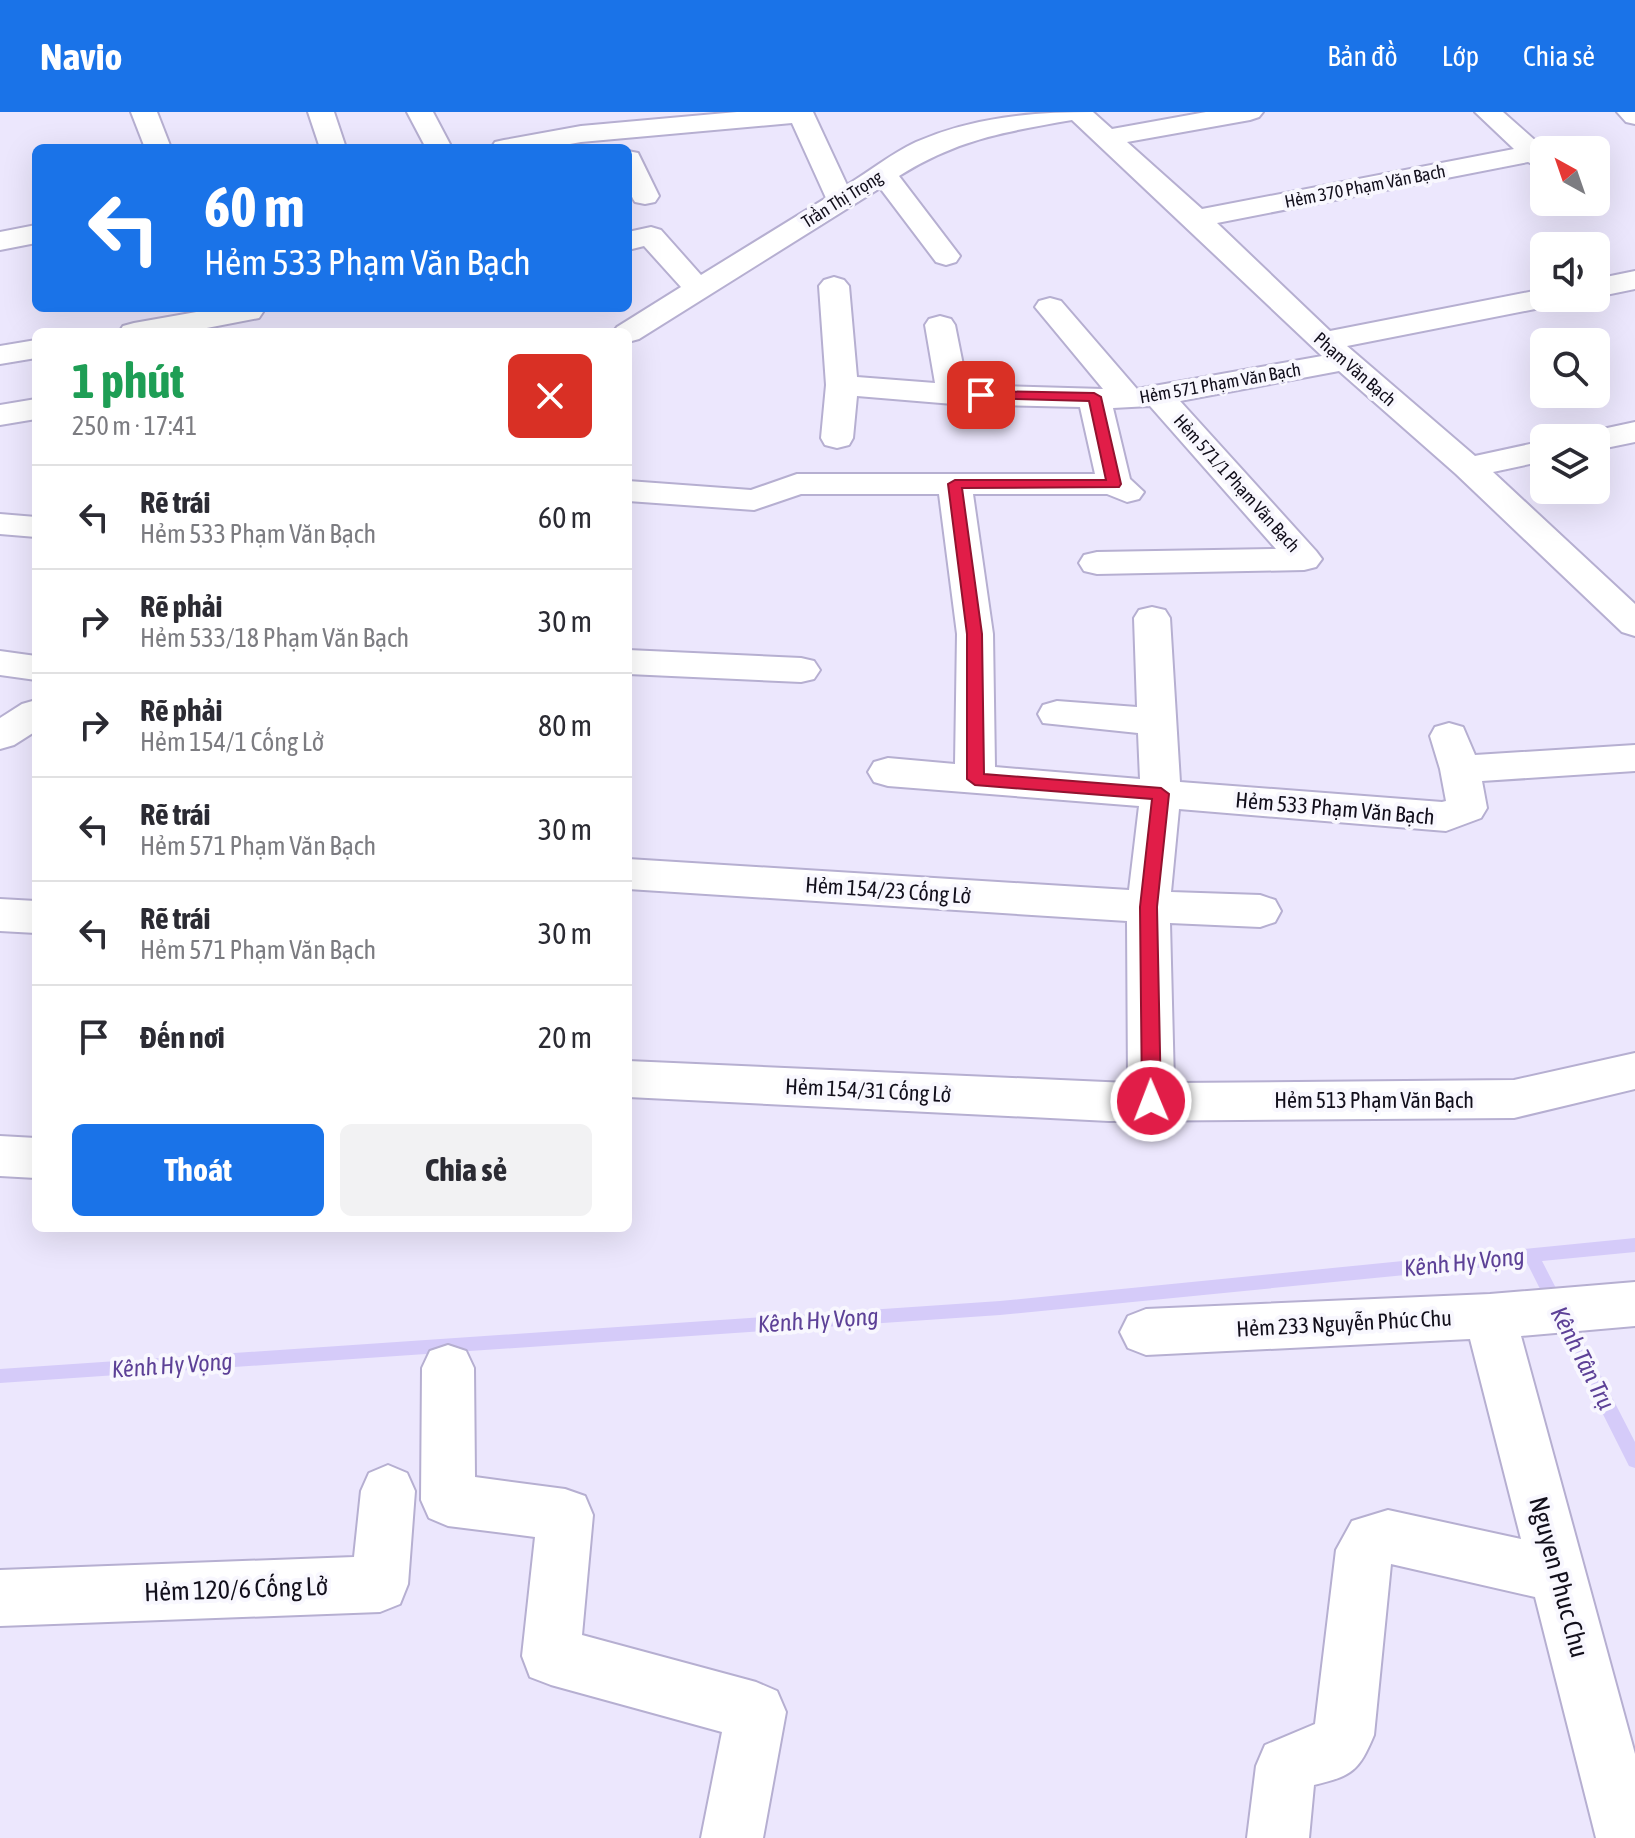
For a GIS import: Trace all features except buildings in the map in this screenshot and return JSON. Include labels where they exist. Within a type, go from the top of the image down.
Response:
[{"type":"street","points":[[144,112],[156,144]]},
{"type":"street","points":[[321,112],[332,144]]},
{"type":"street","points":[[420,112],[437,144]]},
{"type":"street","name":"Phạm Văn Bạch","points":[[1076,112],[1196,219],[1334,351],[1631,615]]},
{"type":"street","name":"Trần Thị Trọng","points":[[632,330],[925,148],[988,127],[1076,112]]},
{"type":"street","points":[[1105,138],[1250,112]]},
{"type":"street","name":"Hẻm 370 Phạm Văn Bạch","points":[[1488,112],[1530,149]]},
{"type":"street","points":[[516,144],[576,123],[619,140],[801,113],[840,199]]},
{"type":"street","name":"Hẻm 370 Phạm Văn Bạch","points":[[1196,219],[1530,159]]},
{"type":"street","points":[[883,174],[946,256]]},
{"type":"street","points":[[0,241],[32,235]]},
{"type":"street","points":[[632,240],[651,236],[698,289]]},
{"type":"street","points":[[1610,285],[1635,280]]},
{"type":"street","points":[[834,286],[842,385],[837,438]]},
{"type":"street","name":"Hẻm 571 Phạm Văn Bạch","points":[[842,385],[953,394],[1143,398],[1530,302]]},
{"type":"street","points":[[1050,307],[1143,398]]},
{"type":"street","points":[[157,328],[248,312]]},
{"type":"street","points":[[940,325],[953,394]]},
{"type":"street","points":[[0,355],[32,350]]},
{"type":"street","points":[[632,491],[754,500],[797,484],[1121,488],[1094,397]]},
{"type":"street","name":"Hẻm 571/1 Phạm Văn Bạch","points":[[1097,563],[1304,559],[1143,398]]},
{"type":"street","points":[[0,415],[32,410]]},
{"type":"street","points":[[1610,437],[1635,432]]},
{"type":"street","points":[[1468,467],[1530,454]]},
{"type":"street","points":[[955,484],[975,634],[975,779]]},
{"type":"street","points":[[0,524],[32,527]]},
{"type":"street","points":[[1130,1102],[1158,811],[1152,618]]},
{"type":"street","points":[[632,662],[801,670]]},
{"type":"street","points":[[0,663],[32,667]]},
{"type":"street","points":[[1057,714],[1157,721]]},
{"type":"street","points":[[0,736],[32,716]]},
{"type":"street","name":"Hẻm 533 Phạm Văn Bạch","points":[[888,772],[975,779],[1158,811],[1446,817],[1467,808],[1454,752],[1635,758]]},
{"type":"street","name":"Hẻm 154/23 Cống Lở","points":[[632,874],[1148,907],[1260,911]]},
{"type":"street","points":[[0,915],[32,917]]},
{"type":"street","name":"Hẻm 513 Phạm Văn Bạch","points":[[1130,1102],[1514,1099],[1635,1071]]},
{"type":"street","name":"Hẻm 154/31 Cống Lở","points":[[632,1079],[1130,1102]]},
{"type":"street","points":[[0,1156],[32,1158]]},
{"type":"street","name":"Hẻm 233 Nguyễn Phúc Chu","points":[[1146,1332],[1516,1314],[1635,1304]]},
{"type":"street","name":"Nguyen Phuc Chu","points":[[1516,1314],[1559,1575],[1627,1838]]},
{"type":"street","points":[[448,1368],[448,1500],[565,1515],[551,1656],[756,1712],[732,1838]]},
{"type":"street","name":"Hẻm 120/6 Cống Lở","points":[[0,1598],[380,1584],[388,1491]]},
{"type":"street","points":[[1278,1838],[1286,1766],[1300,1758],[1334,1750],[1344,1735],[1364,1550],[1372,1540],[1388,1537],[1559,1575]]},
{"type":"waterway","name":"Kênh Hy Vọng","points":[[1531,1255],[1635,1245]]},
{"type":"waterway","name":"Kênh Hy Vọng","points":[[0,1376],[1000,1308],[1531,1255]]},
{"type":"waterway","name":"Kênh Tân Trụ","points":[[1531,1255],[1635,1460]]},
{"type":"route","points":[[981,395],[1094,397],[1114,484],[955,484],[975,634],[975,779],[1161,794],[1148,907],[1151,1101]]}]
